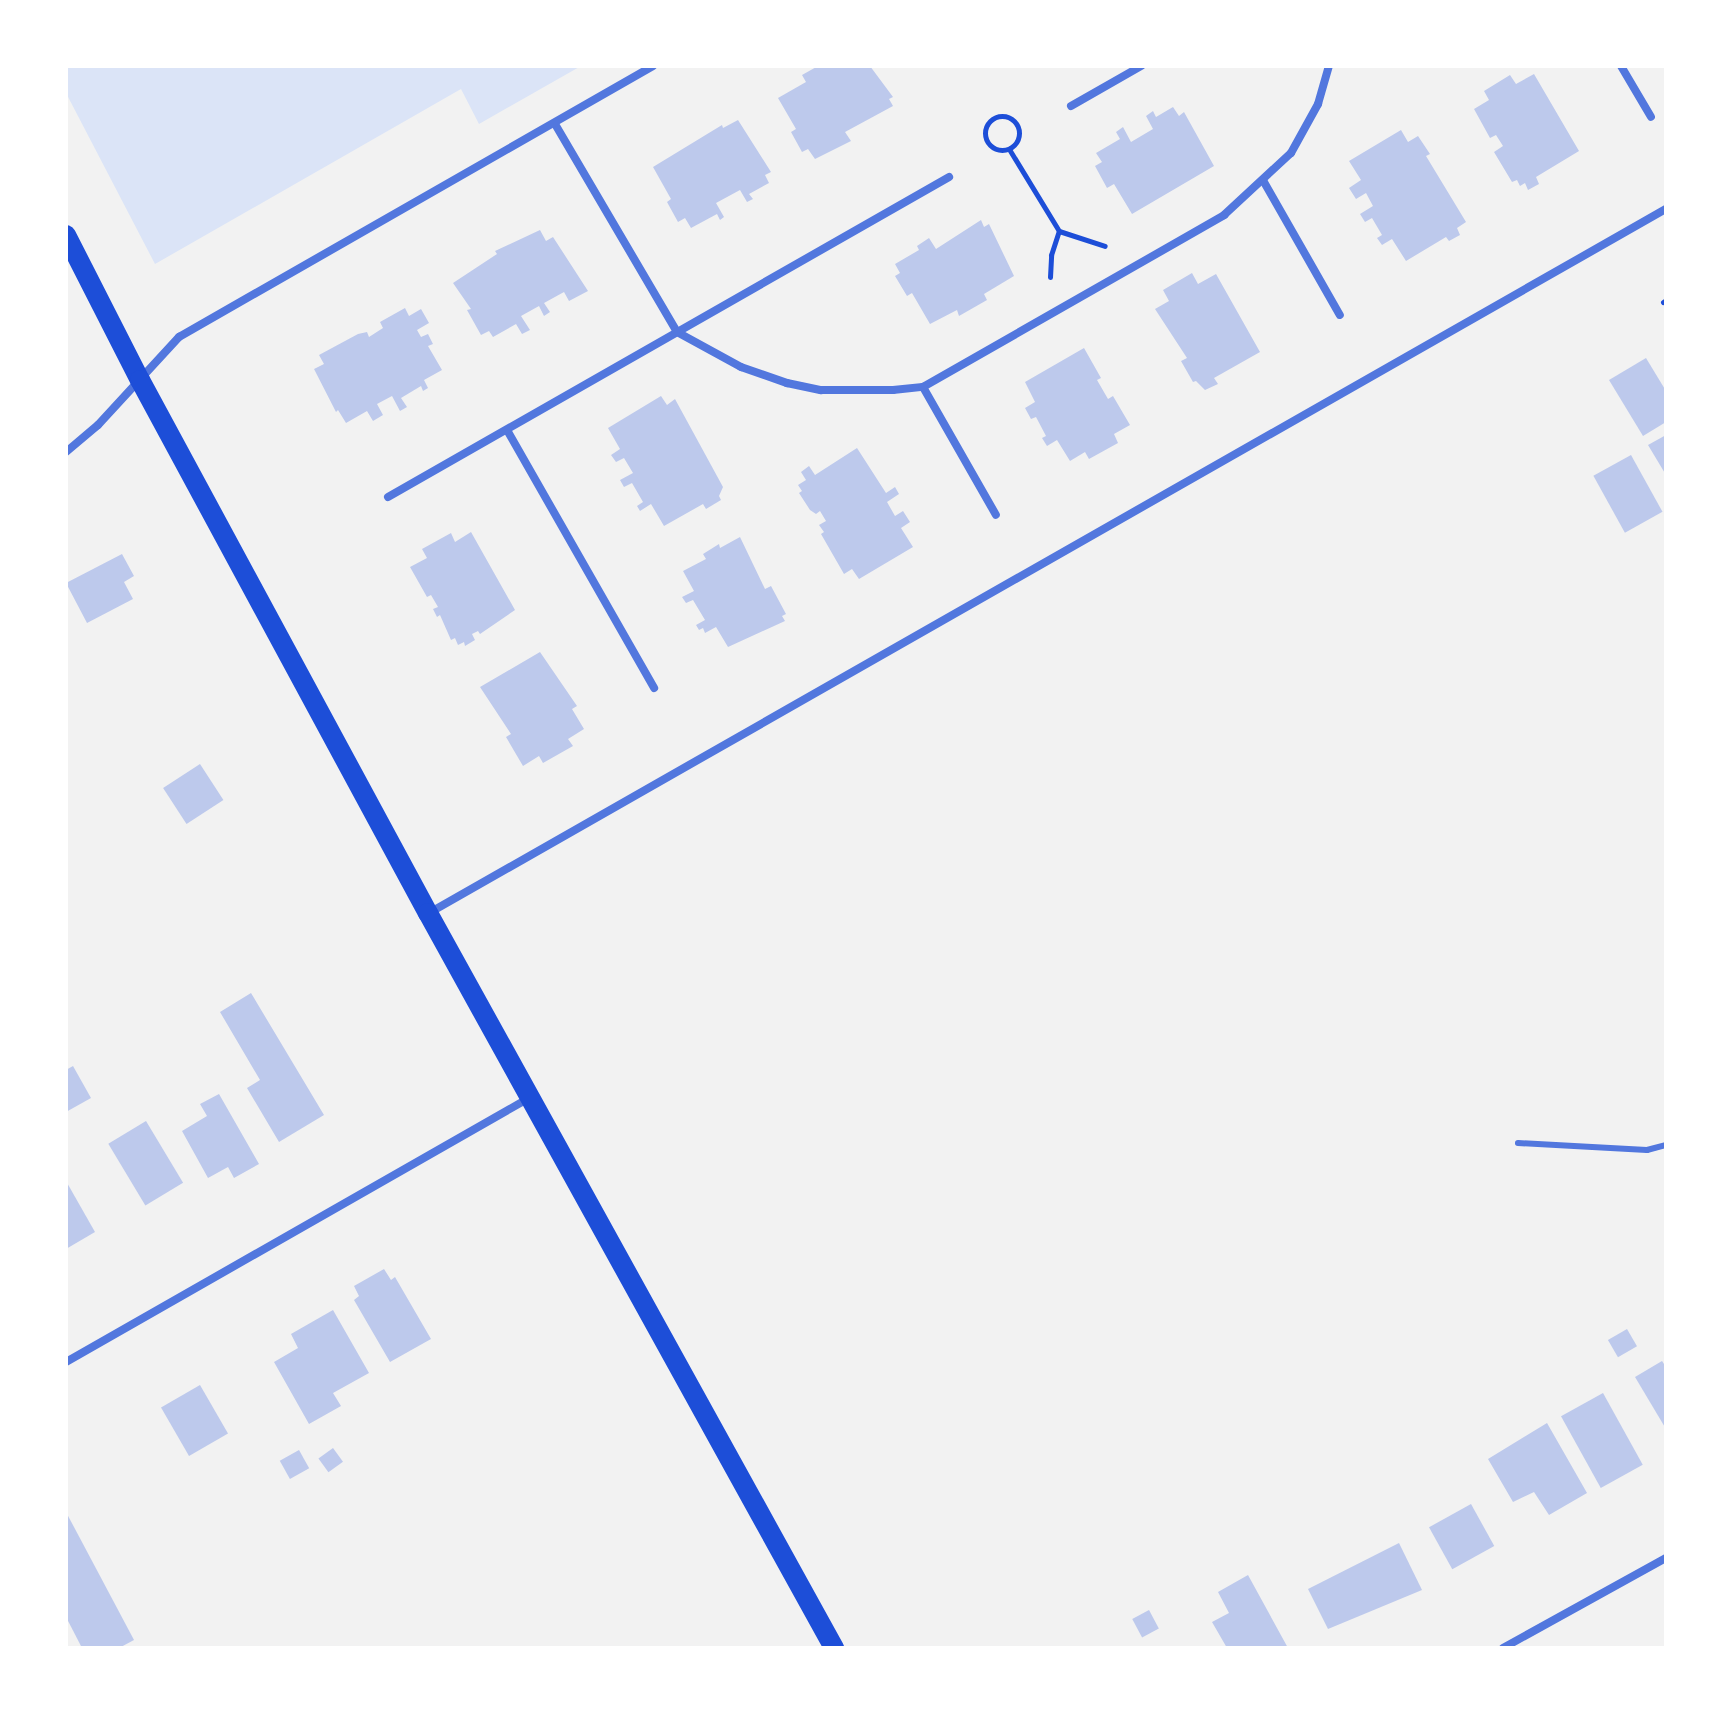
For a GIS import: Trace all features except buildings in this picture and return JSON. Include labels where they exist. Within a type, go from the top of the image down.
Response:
[{"type":"main road","points":[[66,235],[140,380],[428,913],[834,1648]]},
{"type":"street","points":[[66,452],[98,425],[179,337],[653,66]]},
{"type":"street","points":[[1071,106],[1141,66]]},
{"type":"street","points":[[555,124],[677,332],[741,367],[787,383],[859,391],[923,387],[1224,215],[1264,182],[1291,153],[1318,104],[1329,66]]},
{"type":"street","points":[[1621,66],[1651,117]]},
{"type":"street","points":[[388,497],[949,177]]},
{"type":"street","points":[[1264,182],[1340,315]]},
{"type":"street","points":[[428,913],[1666,209]]},
{"type":"street","points":[[923,387],[996,515]]},
{"type":"street","points":[[507,430],[654,688]]},
{"type":"street","points":[[66,1362],[530,1097]]},
{"type":"street","points":[[1503,1648],[1666,1558]]},
{"type":"lane","points":[[1518,1143],[1647,1150],[1666,1145]]},
{"type":"path","points":[[999,116],[1010,118],[1019,131],[1017,142],[1009,149],[993,148],[985,139],[986,127],[999,116]]},
{"type":"path","points":[[1009,149],[1059,231],[1105,246]]},
{"type":"path","points":[[1050,277],[1051,255],[1059,231]]},
{"type":"shaded area","points":[[66,66],[581,66],[479,124],[461,89],[155,264],[66,93]]}]
